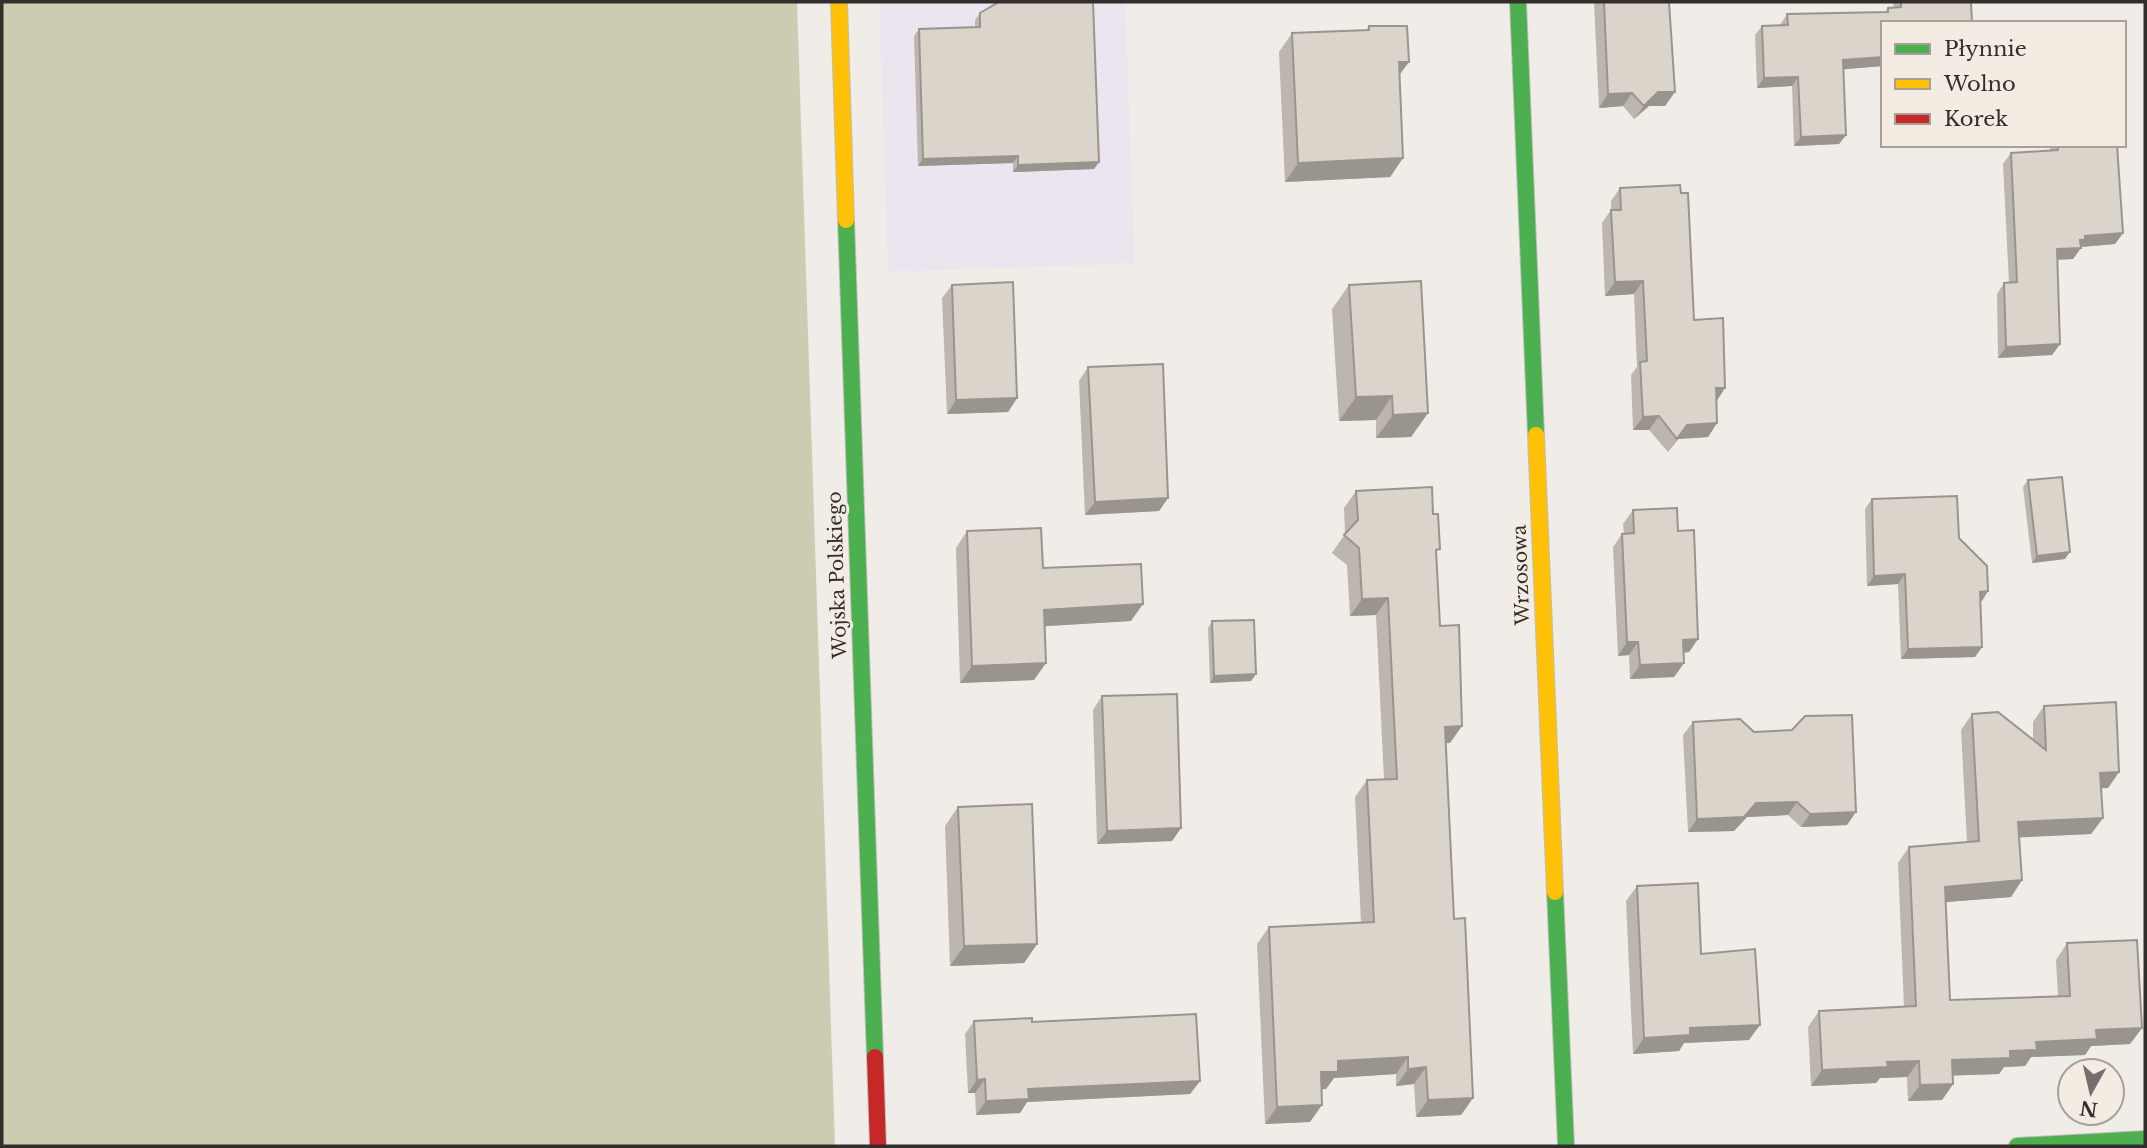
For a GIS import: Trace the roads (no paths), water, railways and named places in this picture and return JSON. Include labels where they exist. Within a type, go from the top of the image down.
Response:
[{"type":"street","name":"Wojska Polskiego","points":[[839,2],[878,1146]]},
{"type":"street","name":"Wrzosowa","points":[[1518,2],[1566,1146]]},
{"type":"street","points":[[2017,1146],[2145,1139]]}]
